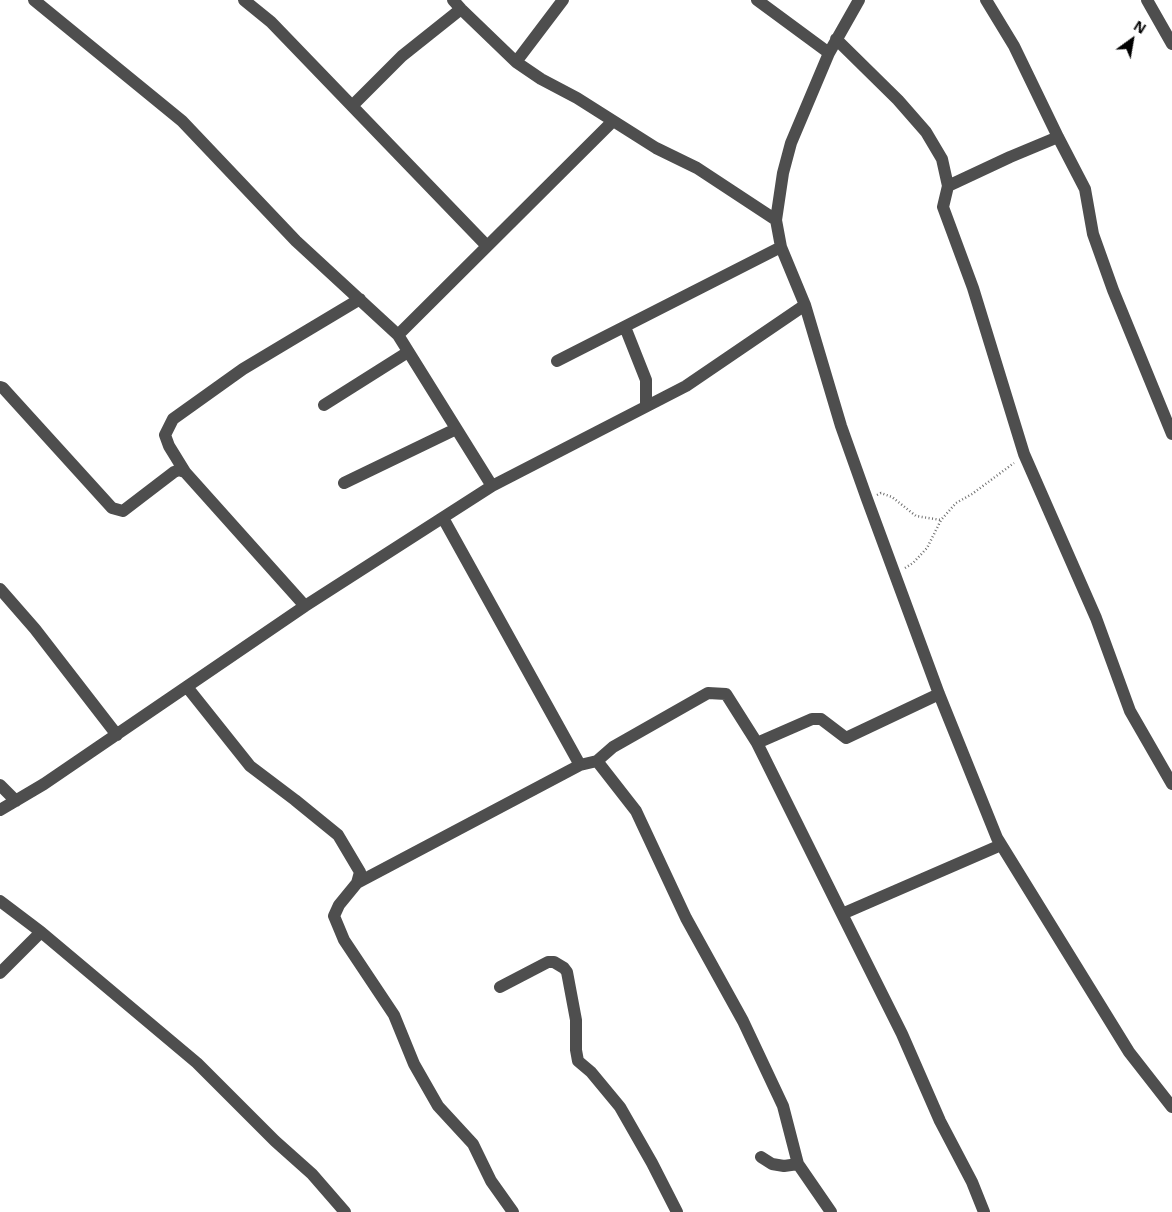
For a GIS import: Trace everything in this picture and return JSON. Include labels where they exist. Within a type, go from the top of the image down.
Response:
[{"type":"street","points":[[34,0],[182,121],[296,241],[398,335],[492,486]]},
{"type":"street","points":[[244,0],[271,22],[487,246]]},
{"type":"street","points":[[516,62],[564,0]]},
{"type":"street","points":[[757,0],[828,53]]},
{"type":"street","points":[[858,0],[828,53],[791,143],[783,173],[776,220],[781,247],[806,305],[840,426],[866,499],[939,694],[1001,845],[1129,1052],[1172,1107]]},
{"type":"street","points":[[986,0],[1014,46],[1085,189],[1094,234],[1113,290],[1172,434]]},
{"type":"street","points":[[1147,0],[1172,44]]},
{"type":"street","points":[[352,106],[457,5],[516,62],[656,148],[697,168],[776,220]]},
{"type":"street","points":[[836,39],[898,100],[926,132],[942,159],[948,186],[943,207],[973,288],[1024,454],[1096,618],[1130,711],[1172,784]]},
{"type":"street","points":[[398,335],[613,121]]},
{"type":"street","points":[[948,186],[1058,137]]},
{"type":"street","points":[[557,361],[781,247]]},
{"type":"street","points":[[305,606],[185,472],[169,446],[165,435],[173,419],[244,370],[360,299]]},
{"type":"street","points":[[0,810],[44,784],[305,606],[492,486],[686,386],[806,305]]},
{"type":"street","points":[[624,327],[646,380],[646,405]]},
{"type":"street","points":[[324,405],[408,352]]},
{"type":"street","points":[[0,387],[3,388],[112,508],[123,511],[174,472],[179,470],[185,472]]},
{"type":"street","points":[[344,483],[456,429]]},
{"type":"street","points":[[443,518],[580,765]]},
{"type":"street","points":[[0,589],[36,629],[117,735]]},
{"type":"street","points":[[187,687],[250,766],[338,835],[360,872],[357,883]]},
{"type":"street","points":[[513,1212],[491,1181],[473,1144],[438,1106],[414,1064],[394,1015],[344,940],[334,916],[339,905],[357,883],[580,765],[597,761],[613,747],[708,693],[726,694],[757,743],[902,1034],[940,1121],[972,1182],[984,1212]]},
{"type":"street","points":[[757,743],[812,719],[821,719],[846,738],[939,694]]},
{"type":"street","points":[[597,761],[636,811],[686,918],[743,1021],[783,1106],[798,1164],[831,1212]]},
{"type":"street","points":[[0,785],[16,801]]},
{"type":"street","points":[[842,914],[1001,845]]},
{"type":"street","points":[[0,901],[41,932],[197,1063],[275,1141],[312,1174],[345,1212]]},
{"type":"street","points":[[0,973],[41,932]]},
{"type":"street","points":[[500,987],[548,962],[554,962],[564,968],[567,972],[576,1020],[578,1061],[591,1072],[620,1107],[652,1162],[677,1212]]},
{"type":"street","points":[[760,1157],[772,1164],[784,1166],[798,1164]]},
{"type":"path","points":[[895,574],[913,563],[928,548],[941,520],[956,503],[972,494],[1024,454]]},
{"type":"path","points":[[866,499],[881,493],[892,497],[916,516],[941,520]]}]
